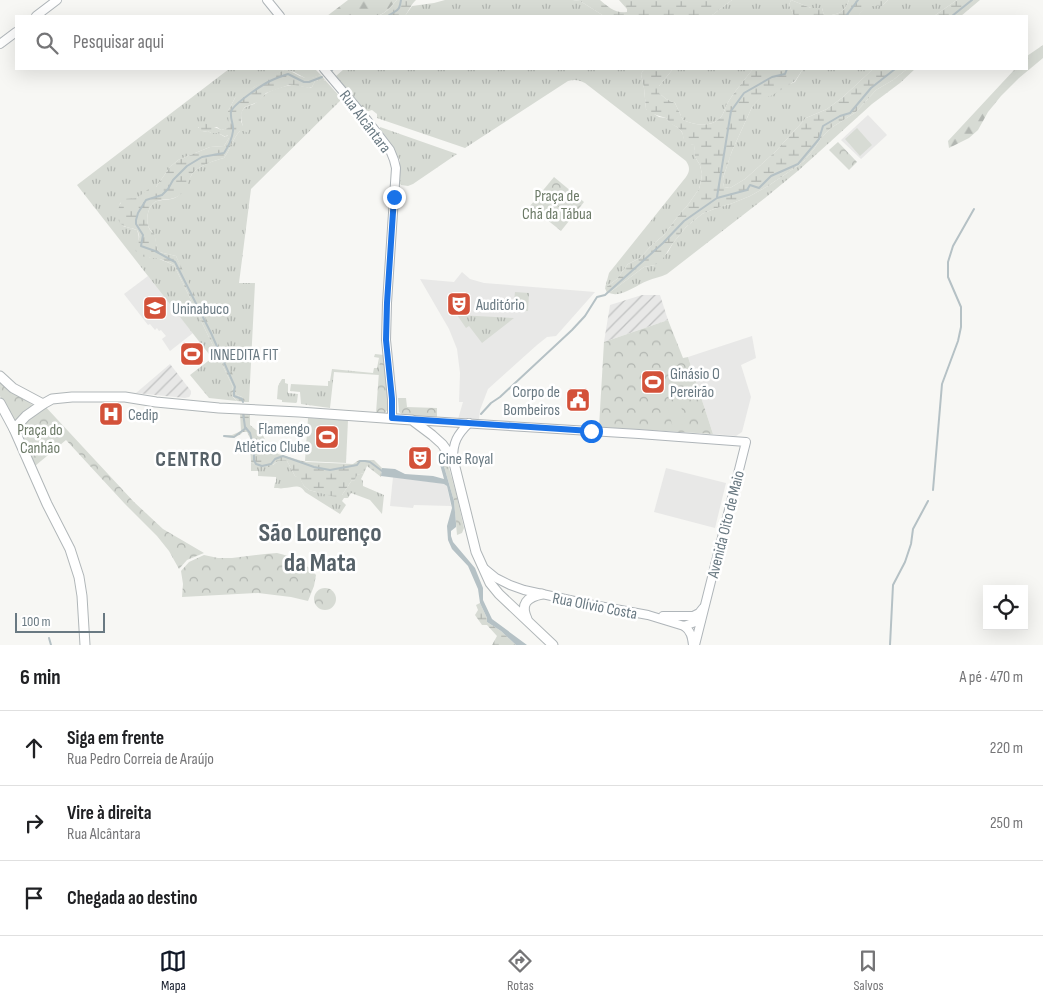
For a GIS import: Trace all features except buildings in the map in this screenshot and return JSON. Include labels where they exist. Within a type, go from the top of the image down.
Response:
[{"type":"main road","points":[[0,376],[13,388],[43,404]]},
{"type":"main road","points":[[14,430],[26,416],[43,404],[52,399],[67,397],[118,397],[219,408],[412,420],[444,446],[453,459],[476,552],[493,588],[553,645]]},
{"type":"main road","points":[[0,403],[70,549],[79,578],[82,596],[85,645]]},
{"type":"main road","points":[[528,622],[524,606],[530,598],[542,594]]},
{"type":"street","points":[[37,15],[57,0]]},
{"type":"street","points":[[267,0],[279,15]]},
{"type":"street","points":[[0,44],[15,33]]},
{"type":"street","name":"Rua Alcântara","points":[[325,70],[390,150],[396,168],[386,340],[392,418]]},
{"type":"street","points":[[412,420],[469,423]]},
{"type":"street","points":[[453,459],[455,442],[469,423]]},
{"type":"street","name":"Avenida Oito de Maio","points":[[469,423],[746,442],[705,607],[697,622],[698,632],[694,645]]},
{"type":"street","name":"Rua Olívio Costa","points":[[481,566],[496,578],[510,585],[542,594],[648,615],[684,626],[697,622]]},
{"type":"street","points":[[686,616],[696,615],[705,607]]},
{"type":"street","name":"Rua Olívio Costa","points":[[648,615],[686,616]]},
{"type":"street","points":[[686,616],[697,622]]},
{"type":"street","points":[[684,626],[690,632],[694,645]]},
{"type":"shaded area","points":[[868,115],[887,135],[861,159],[841,140]]},
{"type":"shaded area","points":[[462,272],[470,279],[484,283],[595,292],[556,336],[547,337],[488,389],[480,410],[479,420],[458,419],[463,402],[459,402],[460,373],[457,349],[449,329],[420,279],[454,282]]},
{"type":"shaded area","name":"Uninabuco","points":[[148,276],[193,333],[170,351],[162,339],[166,336],[161,330],[159,331],[157,328],[155,330],[150,324],[148,325],[124,294]]},
{"type":"shaded area","points":[[642,295],[660,295],[668,320],[604,342],[610,305]]},
{"type":"shaded area","points":[[752,336],[756,358],[741,365],[751,397],[742,432],[736,436],[713,434],[688,357]]},
{"type":"shaded area","points":[[170,364],[191,391],[189,397],[136,393]]},
{"type":"shaded area","points":[[440,450],[454,501],[456,527],[451,531],[453,542],[475,568],[483,588],[483,600],[492,619],[527,645],[516,645],[501,631],[487,622],[480,603],[478,589],[468,566],[452,549],[448,540],[447,526],[452,508],[447,486],[444,484],[381,476],[382,468],[395,469],[405,474],[433,476],[444,479],[438,457]]},
{"type":"shaded area","points":[[666,468],[726,483],[715,528],[654,512]]},
{"type":"shaded area","points":[[393,477],[446,484],[451,506],[414,505],[413,508],[390,506]]},
{"type":"green space","points":[[348,0],[397,0],[380,15],[328,15]]},
{"type":"green space","points":[[397,0],[416,0],[406,15],[380,15]]},
{"type":"green space","points":[[445,0],[573,0],[580,1],[602,15],[406,15],[412,6]]},
{"type":"green space","points":[[573,0],[600,0],[612,9],[619,12],[627,12],[627,9],[619,0],[732,0],[712,15],[602,15],[580,1]]},
{"type":"green space","points":[[732,0],[791,0],[789,5],[794,15],[712,15]]},
{"type":"green space","points":[[791,0],[849,0],[843,10],[837,14],[824,15],[822,8],[811,8]]},
{"type":"green space","points":[[791,0],[811,8],[822,8],[824,15],[794,15],[789,5]]},
{"type":"green space","points":[[849,0],[888,0],[882,6],[866,6],[859,15],[829,15],[837,14],[843,10]]},
{"type":"green space","points":[[888,0],[957,0],[935,15],[859,15],[865,6],[882,6]]},
{"type":"green space","points":[[957,0],[980,0],[962,15],[935,15]]},
{"type":"green space","points":[[1043,45],[1043,58],[1001,96],[988,112],[978,130],[969,138],[949,148],[948,141],[1014,70],[1028,70],[1028,55]]},
{"type":"green space","points":[[228,70],[284,70],[235,98],[228,111],[229,128],[221,130],[217,127],[198,127],[203,132],[218,133],[225,137],[229,135],[224,146],[210,147],[178,160],[170,167],[156,187],[137,198],[120,203],[118,216],[123,226],[137,230],[139,238],[136,245],[150,258],[157,258],[174,265],[233,387],[233,397],[237,401],[209,398],[190,375],[212,358],[77,185]]},
{"type":"green space","points":[[284,70],[316,70],[321,75],[305,78],[294,72]]},
{"type":"green space","points":[[284,70],[305,78],[321,75],[325,80],[322,82],[320,80],[315,81],[312,87],[309,88],[289,85],[266,93],[258,102],[245,107],[242,111],[241,121],[243,126],[249,131],[248,133],[240,131],[224,158],[211,162],[193,173],[179,196],[157,201],[151,205],[147,217],[148,225],[154,234],[159,252],[176,256],[238,385],[237,395],[245,400],[244,402],[237,401],[231,394],[233,387],[174,265],[161,259],[144,257],[138,254],[135,248],[139,234],[137,230],[121,224],[118,213],[123,199],[137,198],[151,187],[156,187],[170,167],[178,160],[210,147],[224,146],[229,138],[227,135],[226,137],[218,133],[202,132],[198,129],[200,125],[205,124],[221,130],[228,128],[228,111],[238,94]]},
{"type":"green space","points":[[343,70],[643,70],[641,74],[646,109],[659,117],[666,118],[677,127],[686,142],[694,145],[695,157],[700,165],[702,174],[699,189],[664,235],[640,258],[628,264],[617,279],[605,288],[609,273],[686,177],[689,169],[686,161],[585,83],[579,81],[568,81],[465,148],[377,118],[377,114],[372,110],[365,112],[336,76]]},
{"type":"green space","points":[[643,70],[672,70],[659,86],[659,93],[675,103],[683,120],[702,125],[712,123],[720,118],[733,95],[752,70],[802,70],[795,81],[771,96],[762,96],[752,107],[732,151],[723,178],[724,187],[730,188],[745,179],[775,152],[806,118],[827,109],[872,70],[906,70],[876,90],[856,112],[831,128],[804,161],[796,167],[750,196],[702,214],[686,227],[662,260],[655,265],[644,267],[607,293],[605,288],[617,279],[628,264],[640,258],[664,235],[699,189],[701,181],[702,174],[700,165],[695,157],[694,145],[688,144],[684,140],[682,132],[666,118],[650,113],[646,109],[641,74]]},
{"type":"green space","points":[[672,70],[752,70],[733,95],[720,118],[712,123],[702,125],[683,120],[675,103],[659,93],[659,86]]},
{"type":"green space","points":[[802,70],[872,70],[827,109],[806,118],[775,152],[745,179],[730,188],[724,187],[723,178],[732,151],[752,107],[762,95],[795,82]]},
{"type":"green space","points":[[906,70],[914,70],[872,104],[799,170],[667,274],[619,294],[609,293],[644,267],[655,265],[668,252],[686,227],[702,214],[750,196],[804,161],[831,128],[856,112],[876,90]]},
{"type":"green space","points":[[325,80],[342,99],[251,189],[239,283],[255,283],[249,402],[244,402],[242,397],[237,395],[176,256],[159,252],[155,236],[148,225],[148,213],[151,205],[157,201],[168,200],[179,195],[193,173],[201,167],[224,158],[240,131],[244,131],[241,117],[242,110],[276,89],[292,85],[310,88],[315,81]]},
{"type":"green space","points":[[380,127],[457,154],[413,184],[408,186],[401,185],[399,182],[400,160],[380,130]]},
{"type":"green space","points":[[857,128],[872,145],[860,156],[845,139]]},
{"type":"green space","points":[[838,142],[857,162],[849,170],[829,150]]},
{"type":"green space","name":"Praça de Chã da Tábua","points":[[554,177],[584,202],[561,231],[530,206]]},
{"type":"green space","points":[[551,201],[569,215],[560,226],[542,212]]},
{"type":"green space","points":[[515,292],[529,293],[528,311],[513,310]]},
{"type":"green space","points":[[457,315],[514,318],[482,343],[469,326],[466,328]]},
{"type":"green space","points":[[668,320],[683,358],[688,357],[713,434],[599,427],[604,342]]},
{"type":"green space","points":[[375,354],[384,355],[390,406],[385,413],[376,413],[380,358],[374,357]]},
{"type":"green space","points":[[380,357],[379,375],[334,372],[330,408],[301,404],[300,392],[290,391],[291,384],[328,386],[332,369],[373,373],[374,368],[377,368]]},
{"type":"green space","name":"Praça do Canhão","points":[[0,379],[36,408],[43,404],[134,502],[163,529],[204,553],[187,560],[179,569],[169,551],[157,536],[66,440],[35,466],[0,396]]},
{"type":"green space","points":[[282,379],[285,379],[285,383],[288,384],[288,393],[298,394],[296,403],[282,402],[282,400],[277,399],[278,386]]},
{"type":"green space","points":[[398,398],[406,398],[407,407],[437,408],[437,418],[404,416],[399,412]]},
{"type":"green space","points":[[679,400],[686,423],[673,427],[666,404]]},
{"type":"green space","points":[[240,413],[250,414],[250,425],[256,430],[261,431],[267,444],[278,454],[306,462],[353,464],[359,460],[374,460],[382,468],[381,477],[367,466],[364,473],[357,475],[342,495],[338,497],[309,490],[295,476],[287,461],[278,461],[270,467],[264,467],[251,462],[250,438],[247,432],[234,437],[224,437],[224,435],[232,435],[241,431]]},
{"type":"green space","name":"Flamengo Atlético Clube","points":[[308,418],[348,420],[346,463],[305,461]]},
{"type":"green space","points":[[444,450],[464,528],[462,533],[457,535],[454,501],[441,456]]},
{"type":"green space","points":[[278,461],[287,461],[295,476],[300,478],[304,486],[316,492],[342,495],[352,480],[354,481],[356,475],[364,473],[361,479],[363,486],[384,495],[382,514],[370,500],[351,493],[348,498],[344,498],[342,501],[346,505],[340,514],[303,489],[296,487],[274,488],[276,477],[258,476],[258,471],[251,471],[251,462],[254,464],[273,465]]},
{"type":"green space","points":[[277,553],[298,561],[316,575],[308,601],[258,593],[182,597],[181,571],[189,562],[204,555],[232,558]]},
{"type":"green space","points":[[325,588],[333,591],[336,599],[333,607],[325,610],[317,607],[314,599],[317,591]]},
{"type":"green space","points":[[480,603],[487,622],[501,631],[516,645],[492,645],[497,636],[487,625],[482,625],[475,615],[478,610],[476,605]]},
{"type":"waterway","points":[[390,15],[399,8],[401,0]]},
{"type":"waterway","points":[[847,15],[858,0]]},
{"type":"waterway","points":[[953,15],[972,0]]},
{"type":"waterway","points":[[717,197],[731,111],[744,93],[772,77],[785,74],[787,70]]},
{"type":"waterway","points":[[481,414],[572,330],[585,316],[597,297],[605,295],[663,243],[684,221],[717,198],[747,190],[750,185],[759,188],[771,176],[798,164],[819,139],[823,126],[840,116],[850,113],[871,88],[894,70]]},
{"type":"waterway","points":[[243,402],[242,399],[234,396],[235,387],[211,333],[175,262],[141,246],[143,235],[136,224],[136,220],[146,200],[162,195],[187,166],[202,157],[224,153],[230,143],[233,129],[231,112],[248,95],[270,81],[288,74],[304,82],[322,77]]},
{"type":"waterway","points":[[933,490],[942,384],[958,341],[961,327],[961,307],[948,277],[948,262],[953,246],[974,209]]},
{"type":"waterway","points":[[243,413],[245,427],[250,433],[256,464],[262,466],[271,464],[275,459],[283,456],[314,467],[330,470],[357,465],[360,461],[365,461],[370,462],[382,471]]},
{"type":"waterway","points":[[224,436],[234,437],[246,428]]},
{"type":"waterway","points":[[890,645],[893,585],[905,562],[911,544],[913,529],[928,501]]},
{"type":"waterway","points":[[49,638],[51,645]]},
{"type":"place","name":"Auditório","points":[[459,304]]},
{"type":"place","name":"Uninabuco","points":[[155,308]]},
{"type":"place","name":"INNEDITA FIT","points":[[192,354]]},
{"type":"place","name":"Ginásio O Pereirão","points":[[653,382]]},
{"type":"place","name":"Corpo de Bombeiros","points":[[578,400]]},
{"type":"place","name":"Cedip","points":[[111,414]]},
{"type":"place","name":"Flamengo Atlético Clube","points":[[327,437]]},
{"type":"place","name":"Cine Royal","points":[[420,458]]},
{"type":"district","name":"CENTRO","points":[[189,459]]},
{"type":"district","name":"São Lourenço da Mata","points":[[320,547]]},
{"type":"route","points":[[394,197],[386,340],[392,418],[591,431]]}]
